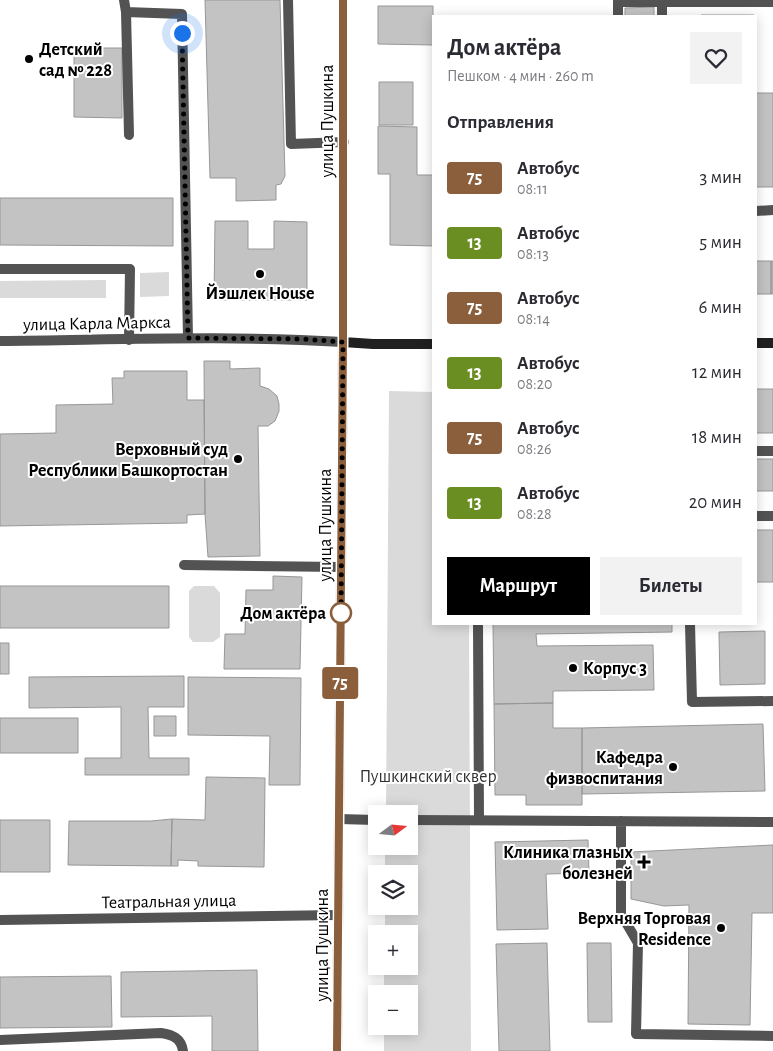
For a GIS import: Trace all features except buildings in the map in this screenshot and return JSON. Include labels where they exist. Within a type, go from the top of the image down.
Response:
[{"type":"main road","name":"улица Пушкина","points":[[337,1051],[343,342],[343,0]]},
{"type":"main road","name":"улица Карла Маркса","points":[[343,342],[432,344]]},
{"type":"main road","points":[[757,343],[773,343]]},
{"type":"street","points":[[124,0],[126,12],[129,135]]},
{"type":"street","points":[[288,0],[291,144],[344,142]]},
{"type":"street","points":[[618,15],[618,1],[773,2]]},
{"type":"street","points":[[662,2],[662,15]]},
{"type":"street","points":[[126,12],[182,14],[188,338]]},
{"type":"street","points":[[757,211],[773,210]]},
{"type":"street","points":[[0,269],[130,269],[129,340]]},
{"type":"street","name":"улица Карла Маркса","points":[[0,340],[188,338],[303,339],[343,342]]},
{"type":"street","points":[[757,451],[773,451]]},
{"type":"street","points":[[757,516],[773,516]]},
{"type":"street","points":[[184,565],[341,568]]},
{"type":"street","points":[[478,625],[478,820]]},
{"type":"street","points":[[690,625],[692,702],[773,700]]},
{"type":"street","points":[[339,820],[368,820]]},
{"type":"street","points":[[418,820],[773,822]]},
{"type":"street","points":[[621,821],[621,914],[638,944],[636,1034],[773,1036]]},
{"type":"street","name":"Театральная улица","points":[[0,920],[338,915]]},
{"type":"street","points":[[0,1040],[161,1033],[173,1035],[180,1041],[183,1051]]},
{"type":"green space","points":[[169,272],[169,296],[140,297],[140,273]]},
{"type":"green space","points":[[106,280],[106,298],[0,298],[0,281]]},
{"type":"green space","name":"Пушкинский сквер","points":[[389,391],[432,392],[432,625],[469,625],[471,1051],[384,1051],[384,1035],[418,1035],[418,985],[384,985],[384,975],[418,975],[418,925],[385,925],[385,915],[418,915],[418,865],[385,865],[385,855],[418,855],[418,805],[386,805]]},
{"type":"green space","points":[[194,586],[214,586],[220,593],[220,637],[213,642],[193,642],[189,637],[189,591]]},
{"type":"bus line","name":"75","points":[[337,1051],[343,342],[343,0]]},
{"type":"place","name":"Детский сад № 228","points":[[29,59]]},
{"type":"place","name":"Йэшлек House","points":[[260,274]]},
{"type":"place","name":"Верховный суд Республики Башкортостан","points":[[238,459]]},
{"type":"place","name":"Дом актёра","points":[[341,613]]},
{"type":"place","name":"Корпус 3","points":[[573,668]]},
{"type":"place","name":"Кафедра физвоспитания","points":[[673,767]]},
{"type":"place","name":"Клиника глазных болезней","points":[[644,862]]},
{"type":"place","name":"Верхняя Торговая Residence","points":[[721,928]]},
{"type":"route","points":[[182,33],[188,338],[303,339],[343,342],[341,613]]}]
